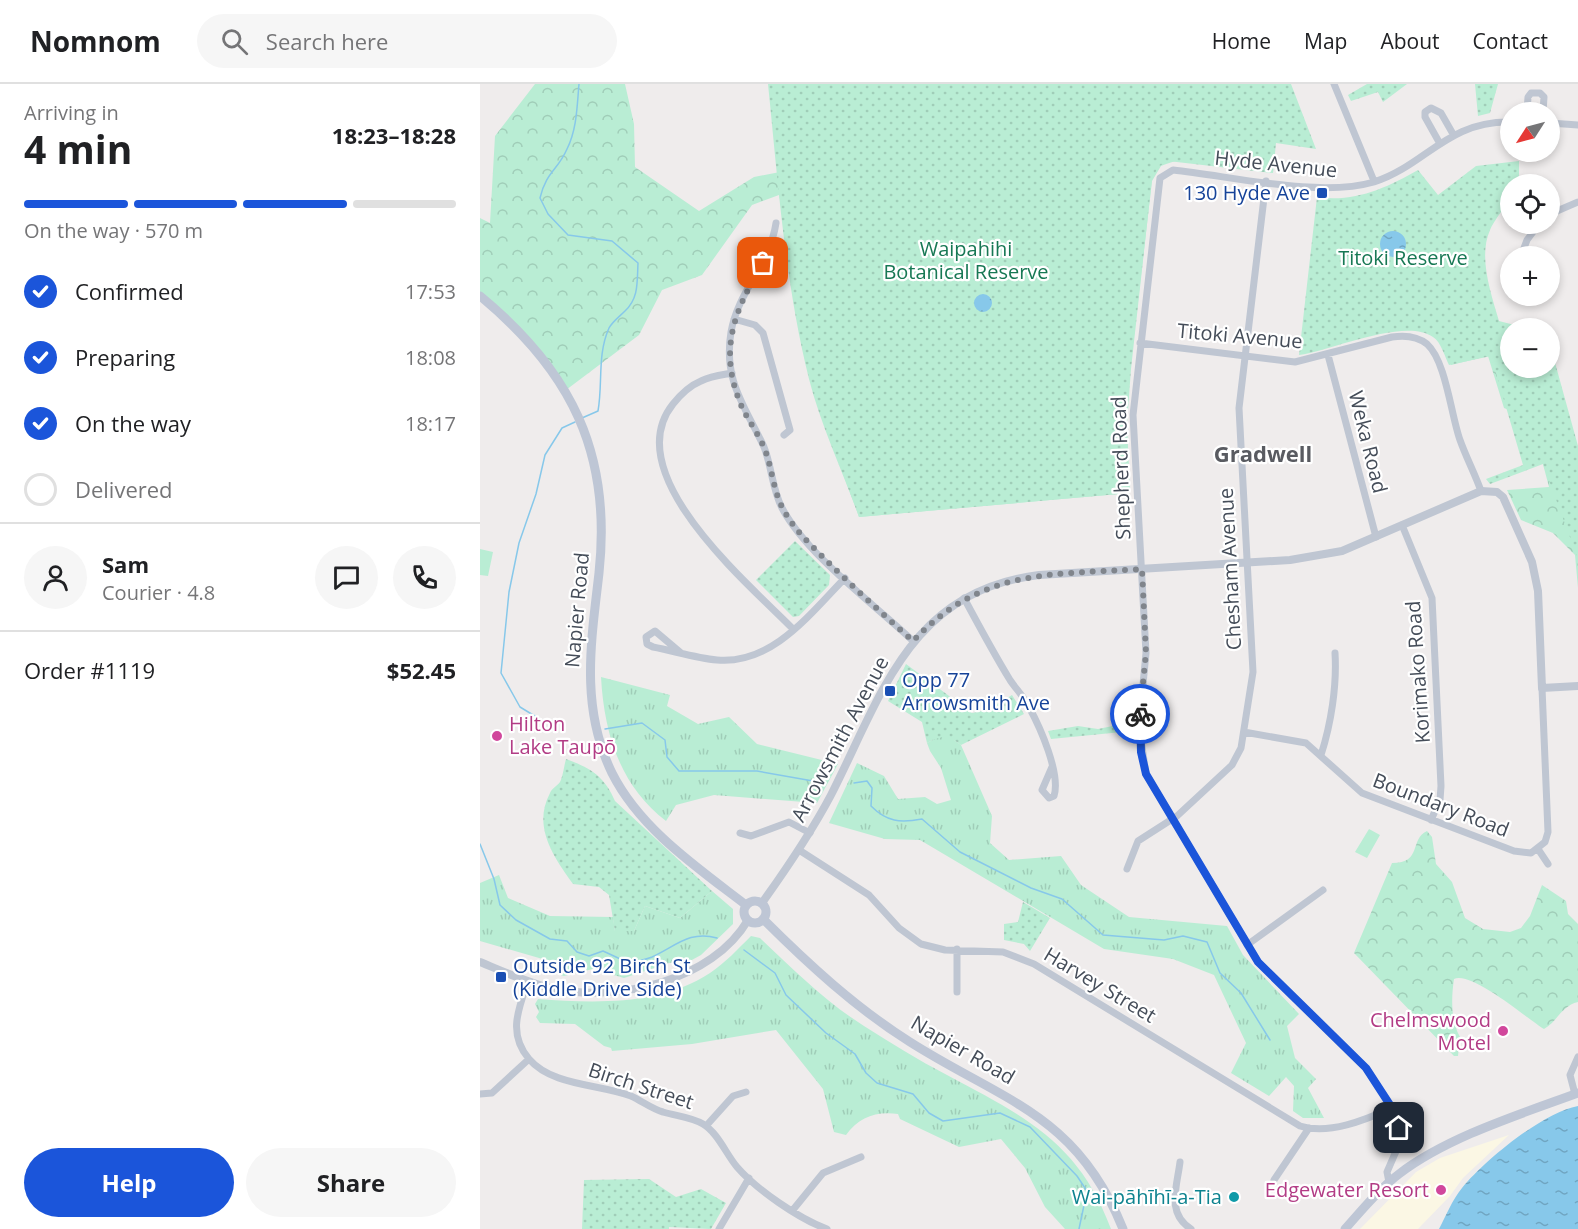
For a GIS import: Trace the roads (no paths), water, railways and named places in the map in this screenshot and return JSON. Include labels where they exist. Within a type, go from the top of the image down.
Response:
[{"type":"main road","name":"Napier Road","points":[[480,296],[514,325],[544,358],[576,413],[593,457],[600,495],[602,532],[589,663],[589,689],[593,718],[604,754],[617,782],[646,821],[673,846],[747,905]]},
{"type":"main road","points":[[755,901],[762,903],[765,909],[763,919],[755,922],[748,920],[744,912],[747,905],[755,901]]},
{"type":"main road","name":"Napier Road","points":[[763,919],[868,1013],[910,1042],[1001,1092],[1045,1121],[1090,1168],[1108,1197],[1123,1229]]},
{"type":"main road","points":[[1345,1229],[1389,1182],[1440,1148],[1576,1094]]},
{"type":"street","points":[[1334,84],[1374,182]]},
{"type":"street","points":[[1529,102],[1531,93],[1540,93],[1544,97],[1544,102]]},
{"type":"street","points":[[1439,142],[1425,117],[1425,112],[1431,108],[1436,108],[1453,134]]},
{"type":"street","points":[[1432,130],[1446,121]]},
{"type":"street","name":"Hyde Avenue","points":[[1167,172],[1339,188],[1374,182],[1407,166],[1453,134],[1485,124],[1500,123]]},
{"type":"street","points":[[1560,124],[1578,125]]},
{"type":"street","name":"Shepherd Road","points":[[1167,172],[1160,178],[1133,415],[1146,653],[1140,710],[1141,752],[1146,774],[1247,945],[1265,969],[1366,1068],[1392,1108],[1398,1120],[1400,1142],[1397,1155],[1387,1172],[1389,1182]]},
{"type":"street","name":"Chesham Avenue","points":[[1127,869],[1138,842],[1173,819],[1232,765],[1241,748],[1252,672],[1239,408],[1266,181]]},
{"type":"street","points":[[1560,210],[1578,202]]},
{"type":"street","points":[[776,223],[769,252],[746,289],[734,319],[730,345],[732,373],[742,407],[765,450],[783,508],[800,534],[913,641]]},
{"type":"street","points":[[734,319],[755,326],[762,333],[791,432]]},
{"type":"street","name":"Titoki Avenue","points":[[1140,343],[1295,362],[1403,336],[1422,340],[1429,346],[1439,363],[1459,438],[1481,491]]},
{"type":"street","name":"Weka Road","points":[[1328,355],[1376,537]]},
{"type":"street","points":[[732,373],[703,380],[679,397],[662,419],[659,429],[661,459],[681,506],[700,534],[793,629]]},
{"type":"street","points":[[1481,491],[1497,492],[1503,497],[1532,562],[1538,591],[1548,832],[1538,849],[1548,864]]},
{"type":"street","name":"Arrowsmith Avenue","points":[[762,903],[810,833],[893,671],[913,641],[936,617],[964,598],[1024,577],[1246,563],[1327,555],[1376,537],[1481,491]]},
{"type":"street","name":"Korimako Road","points":[[1402,525],[1427,584],[1434,613],[1442,786],[1440,800],[1431,820]]},
{"type":"street","points":[[681,653],[656,632],[646,637],[647,644],[653,647],[681,653],[718,660],[739,659],[769,649],[845,579]]},
{"type":"street","points":[[964,598],[1011,681],[1030,708],[1052,767]]},
{"type":"street","points":[[1321,754],[1326,740],[1336,670],[1335,653]]},
{"type":"street","points":[[1542,688],[1578,686]]},
{"type":"street","name":"Boundary Road","points":[[1244,732],[1297,740],[1312,746],[1358,791],[1514,851],[1523,853],[1538,849]]},
{"type":"street","points":[[740,833],[751,836],[789,822],[810,833]]},
{"type":"street","name":"Harvey Street","points":[[799,850],[869,895],[911,939],[932,948],[1003,952],[1034,964],[1309,1128]]},
{"type":"street","points":[[1247,945],[1323,890]]},
{"type":"street","points":[[480,962],[528,981],[556,989],[590,993],[660,982],[676,977],[707,961],[732,939],[748,920]]},
{"type":"street","points":[[957,949],[957,992]]},
{"type":"street","points":[[480,1094],[492,1093],[529,1059],[520,1043],[516,1025],[519,1004],[528,981]]},
{"type":"street","points":[[1576,1094],[1569,1075],[1578,1057]]},
{"type":"street","name":"Birch Street","points":[[529,1059],[554,1075],[631,1096],[653,1108],[706,1126],[749,1178],[807,1221],[827,1229]]},
{"type":"street","points":[[706,1126],[733,1096],[746,1092]]},
{"type":"street","points":[[1274,1179],[1309,1128],[1352,1124],[1392,1108]]},
{"type":"street","points":[[792,1211],[823,1173],[861,1157]]},
{"type":"street","points":[[1180,1162],[1174,1210],[1181,1222],[1191,1229]]},
{"type":"street","points":[[719,1229],[749,1178]]},
{"type":"water","points":[[1393,231],[1402,235],[1406,244],[1402,253],[1393,257],[1384,253],[1380,244],[1384,235]]},
{"type":"water","points":[[979,294],[987,294],[992,299],[990,310],[979,312],[974,307],[974,299]]},
{"type":"water","points":[[1578,1106],[1578,1229],[1439,1229],[1458,1193],[1485,1164],[1515,1139],[1548,1118]]},
{"type":"waterway","points":[[579,84],[573,134],[564,156],[545,182],[540,198],[548,214],[568,235],[612,241],[638,263],[633,301],[610,326],[605,338],[598,411],[582,418]]},
{"type":"waterway","points":[[556,721],[543,721],[520,707],[501,673],[509,592],[519,543],[536,494],[545,455],[562,428],[575,422]]},
{"type":"waterway","points":[[605,729],[642,723],[665,740],[667,757],[679,771],[757,771],[813,781]]},
{"type":"waterway","points":[[854,783],[867,781],[872,788],[871,806],[883,815],[900,821],[922,819],[960,852],[1031,888],[1062,899],[1103,935],[1164,940],[1183,936],[1207,942],[1220,973],[1241,993],[1270,1040]]},
{"type":"waterway","points":[[480,844],[494,879],[500,905],[516,920],[550,939],[567,941],[577,952],[589,956],[603,951],[629,963],[652,957],[691,938],[699,936],[717,938]]},
{"type":"waterway","points":[[744,950],[775,973],[786,995],[826,1033],[855,1054],[866,1073],[877,1083],[913,1094],[929,1113],[943,1121],[1000,1113],[1030,1127],[1077,1176],[1087,1191],[1079,1229]]},
{"type":"place","name":"130 Hyde Ave","points":[[1322,193]]},
{"type":"place","name":"Opp 77 Arrowsmith Ave","points":[[890,691]]},
{"type":"place","name":"Hilton Lake Taupō","points":[[497,736]]},
{"type":"place","name":"Outside 92 Birch St (Kiddle Drive Side)","points":[[501,977]]},
{"type":"place","name":"Chelmswood Motel","points":[[1503,1031]]},
{"type":"place","name":"Edgewater Resort","points":[[1441,1190]]},
{"type":"place","name":"Wai-pāhīhī-a-Tia","points":[[1234,1197]]},
{"type":"district","name":"Gradwell","points":[[1263,454]]},
{"type":"park label","name":"Titoki Reserve","points":[[1403,258]]},
{"type":"park label","name":"Waipahihi Botanical Reserve","points":[[966,260]]}]
